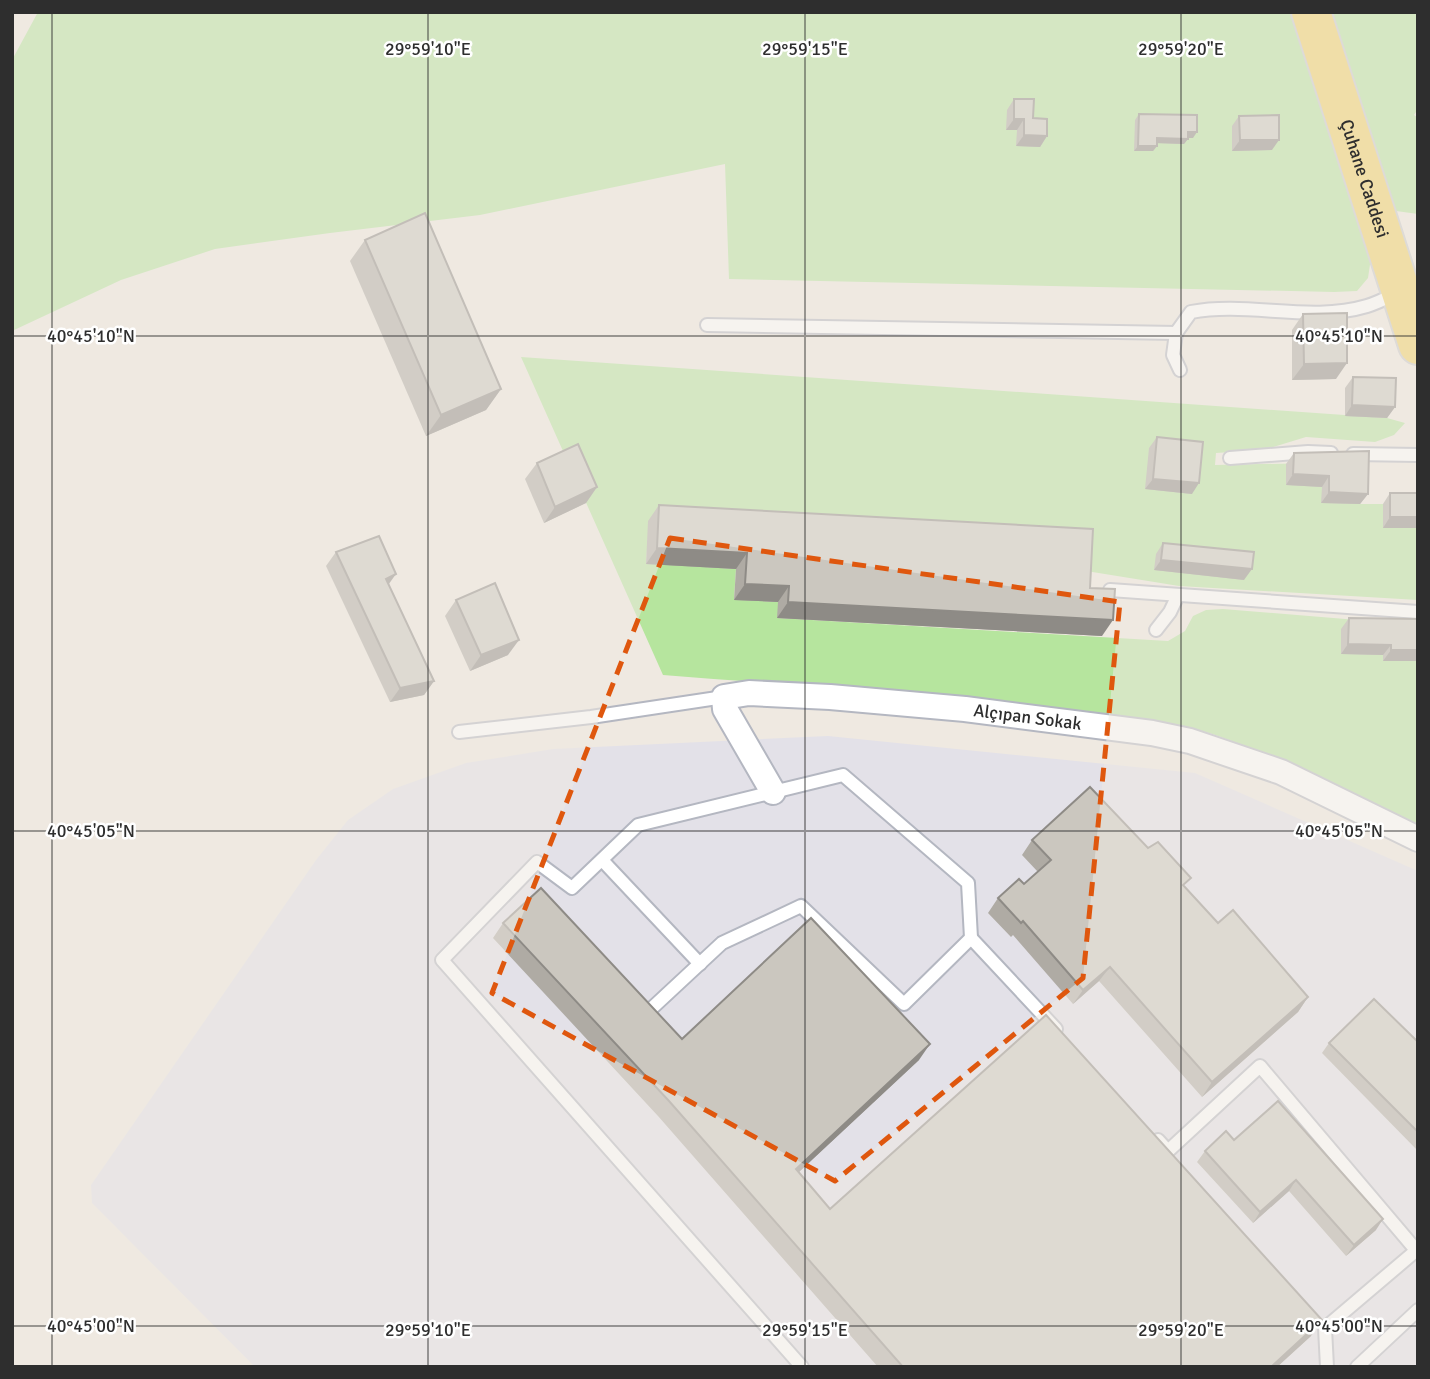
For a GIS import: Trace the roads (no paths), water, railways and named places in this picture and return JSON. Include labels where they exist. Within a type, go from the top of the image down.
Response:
[{"type":"main road","name":"Çuhane Caddesi","points":[[1311,12],[1418,345]]},
{"type":"street","name":"Alçıpan Sokak","points":[[724,697],[750,693],[912,704],[1111,727],[1190,741],[1281,772],[1418,839]]},
{"type":"street","points":[[724,697],[725,709],[773,792]]},
{"type":"lane","points":[[1180,370],[1173,355],[1176,333],[1191,312],[1213,307],[1334,311],[1367,306],[1401,292]]},
{"type":"lane","points":[[707,324],[1176,333]]},
{"type":"lane","points":[[1230,458],[1308,452],[1418,456]]},
{"type":"lane","points":[[1110,590],[1418,612]]},
{"type":"lane","points":[[1156,630],[1170,612],[1178,595]]},
{"type":"lane","points":[[459,732],[591,717],[724,697]]},
{"type":"lane","points":[[802,1367],[442,960],[537,862],[572,888],[638,825],[843,775],[968,883],[971,938],[1065,1039]]},
{"type":"lane","points":[[601,860],[700,964]]},
{"type":"lane","points":[[651,1009],[722,943],[801,906],[904,1004],[971,938]]},
{"type":"lane","points":[[1149,1131],[1168,1151],[1260,1066],[1417,1249],[1325,1328],[1327,1367]]},
{"type":"lane","points":[[1357,1367],[1418,1310]]}]
